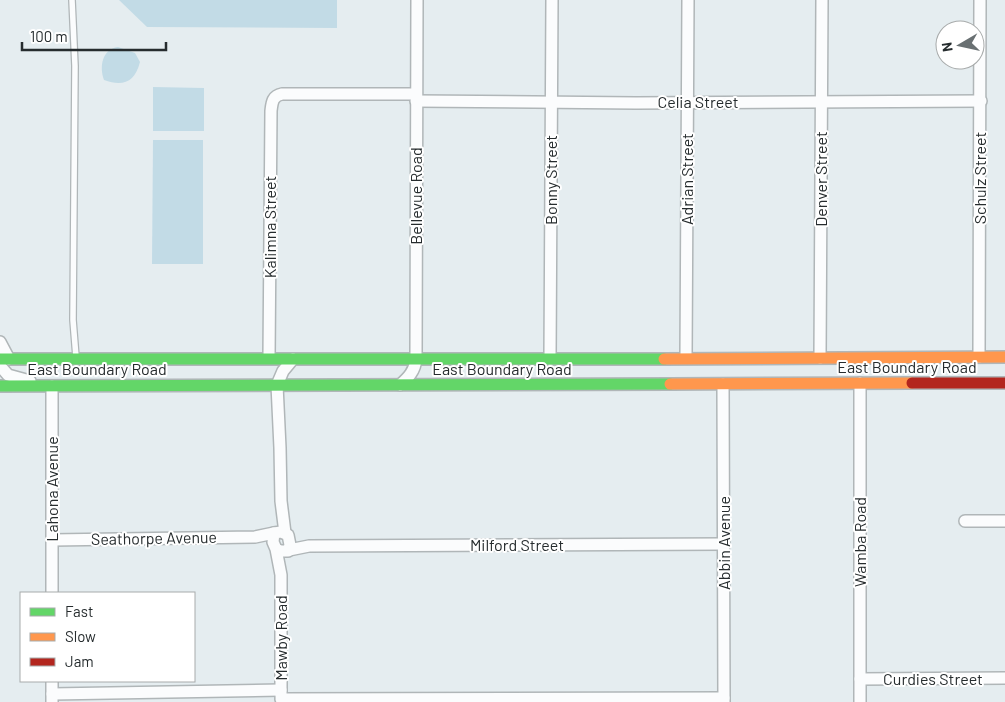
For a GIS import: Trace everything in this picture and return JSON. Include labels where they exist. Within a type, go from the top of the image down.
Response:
[{"type":"main road","name":"East Boundary Road","points":[[3,361],[269,358],[550,359],[618,372],[723,384],[860,383],[894,370],[979,357],[1005,357]]},
{"type":"main road","name":"East Boundary Road","points":[[0,386],[400,385],[618,372],[686,358],[820,358],[894,370],[1005,382]]},
{"type":"street","name":"Bellevue Road","points":[[400,385],[409,377],[415,366],[416,359],[416,0]]},
{"type":"street","name":"Bonny Street","points":[[550,359],[552,0]]},
{"type":"street","name":"Adrian Street","points":[[686,358],[688,0]]},
{"type":"street","name":"Denver Street","points":[[820,358],[822,0]]},
{"type":"street","name":"Schulz Street","points":[[979,357],[980,0]]},
{"type":"street","name":"Celia Street","points":[[274,97],[279,94],[285,94],[552,102],[981,102]]},
{"type":"street","name":"Kalimna Street","points":[[269,358],[271,112],[274,97]]},
{"type":"street","points":[[0,342],[8,376],[50,386]]},
{"type":"street","name":"Mawby Road","points":[[281,697],[281,385],[283,371],[293,359]]},
{"type":"street","name":"Wamba Road","points":[[860,383],[860,702]]},
{"type":"street","name":"Abbin Avenue","points":[[723,384],[724,700]]},
{"type":"street","name":"Lahona Avenue","points":[[50,386],[52,592]]},
{"type":"street","points":[[965,521],[1005,520]]},
{"type":"street","name":"Seathorpe Avenue","points":[[52,540],[255,537],[281,541]]},
{"type":"street","name":"Milford Street","points":[[281,541],[309,546],[724,544]]},
{"type":"street","name":"Curdies Street","points":[[860,679],[1005,678]]},
{"type":"street","points":[[52,682],[52,698],[281,697],[439,700],[724,700]]},
{"type":"lane","points":[[72,0],[75,66],[73,320],[76,359]]},
{"type":"shaded area","points":[[119,0],[337,0],[337,28],[147,27]]},
{"type":"shaded area","points":[[118,47],[135,53],[140,62],[135,74],[122,83],[104,80],[102,70],[105,55],[108,51]]},
{"type":"shaded area","points":[[153,87],[204,88],[204,131],[153,131]]},
{"type":"shaded area","points":[[153,140],[203,140],[203,264],[152,264]]},
{"type":"traffic: fast","points":[[0,359],[664,359]]},
{"type":"traffic: fast","points":[[0,386],[670,384]]},
{"type":"traffic: slow","points":[[664,359],[1005,357]]},
{"type":"traffic: slow","points":[[670,384],[912,383]]},
{"type":"traffic: jam","points":[[912,383],[1005,383]]}]
